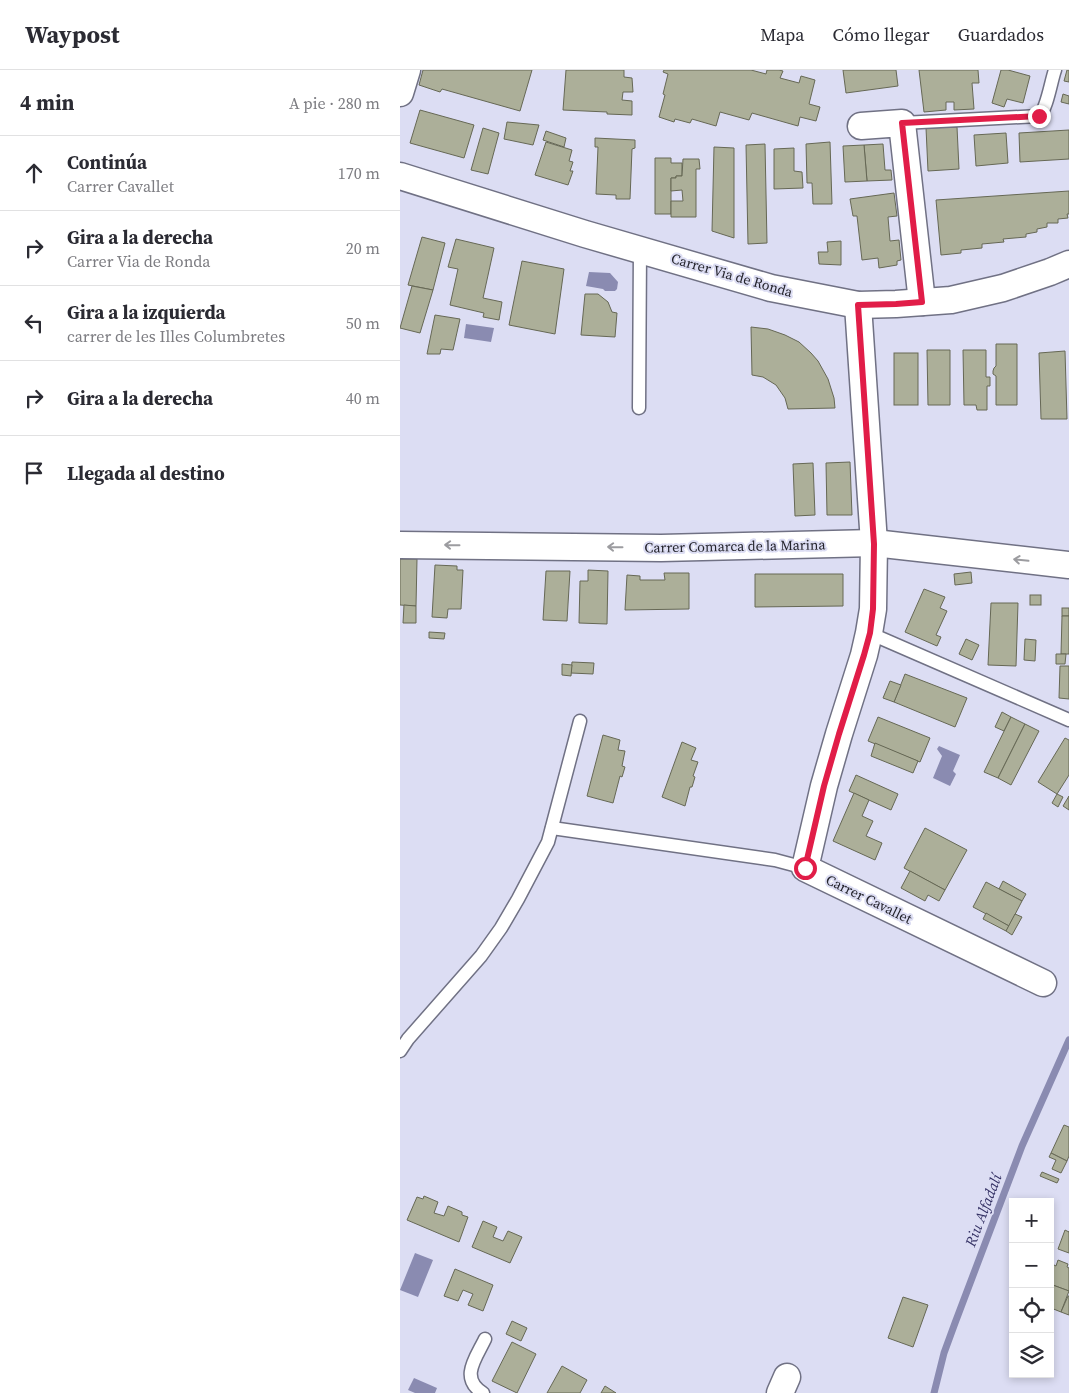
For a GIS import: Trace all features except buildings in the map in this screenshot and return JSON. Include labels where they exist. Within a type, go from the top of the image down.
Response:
[{"type":"street","points":[[400,93],[407,70]]},
{"type":"street","points":[[861,126],[902,123],[922,302]]},
{"type":"street","name":"Carrer Via de Ronda","points":[[400,176],[586,234],[771,288],[858,305],[951,300],[1003,288],[1069,264]]},
{"type":"street","points":[[805,868],[824,786],[870,633],[874,588],[874,544],[858,305]]},
{"type":"street","name":"Carrer Comarca de la Marina","points":[[400,544],[660,548],[874,544],[1069,565]]},
{"type":"street","name":"Carrer Cavallet","points":[[805,868],[1043,983]]},
{"type":"lane","points":[[902,123],[1039,116],[1045,105],[1055,70]]},
{"type":"lane","points":[[640,249],[640,408]]},
{"type":"lane","points":[[870,633],[1069,720]]},
{"type":"lane","points":[[400,1051],[408,1038],[481,956],[518,900],[548,842],[580,721]]},
{"type":"lane","points":[[552,828],[775,860],[805,868]]},
{"type":"lane","points":[[483,1393],[476,1389],[473,1384],[470,1378],[470,1371],[485,1339]]},
{"type":"water","points":[[589,272],[610,273],[618,282],[617,289],[615,291],[605,291],[586,286]]},
{"type":"water","points":[[466,324],[494,328],[491,342],[464,338]]},
{"type":"water","points":[[939,746],[960,755],[953,771],[956,774],[950,786],[933,778],[942,756],[937,749]]},
{"type":"water","points":[[415,1253],[433,1260],[418,1297],[400,1290]]},
{"type":"water","points":[[414,1378],[437,1388],[435,1393],[415,1393],[408,1390]]},
{"type":"waterway","name":"Riu Alfadalí","points":[[934,1393],[944,1353],[1022,1146],[1069,1040]]},
{"type":"route","points":[[805,868],[824,786],[870,633],[873,609],[874,544],[858,305],[922,302],[902,123],[1039,116]]}]
